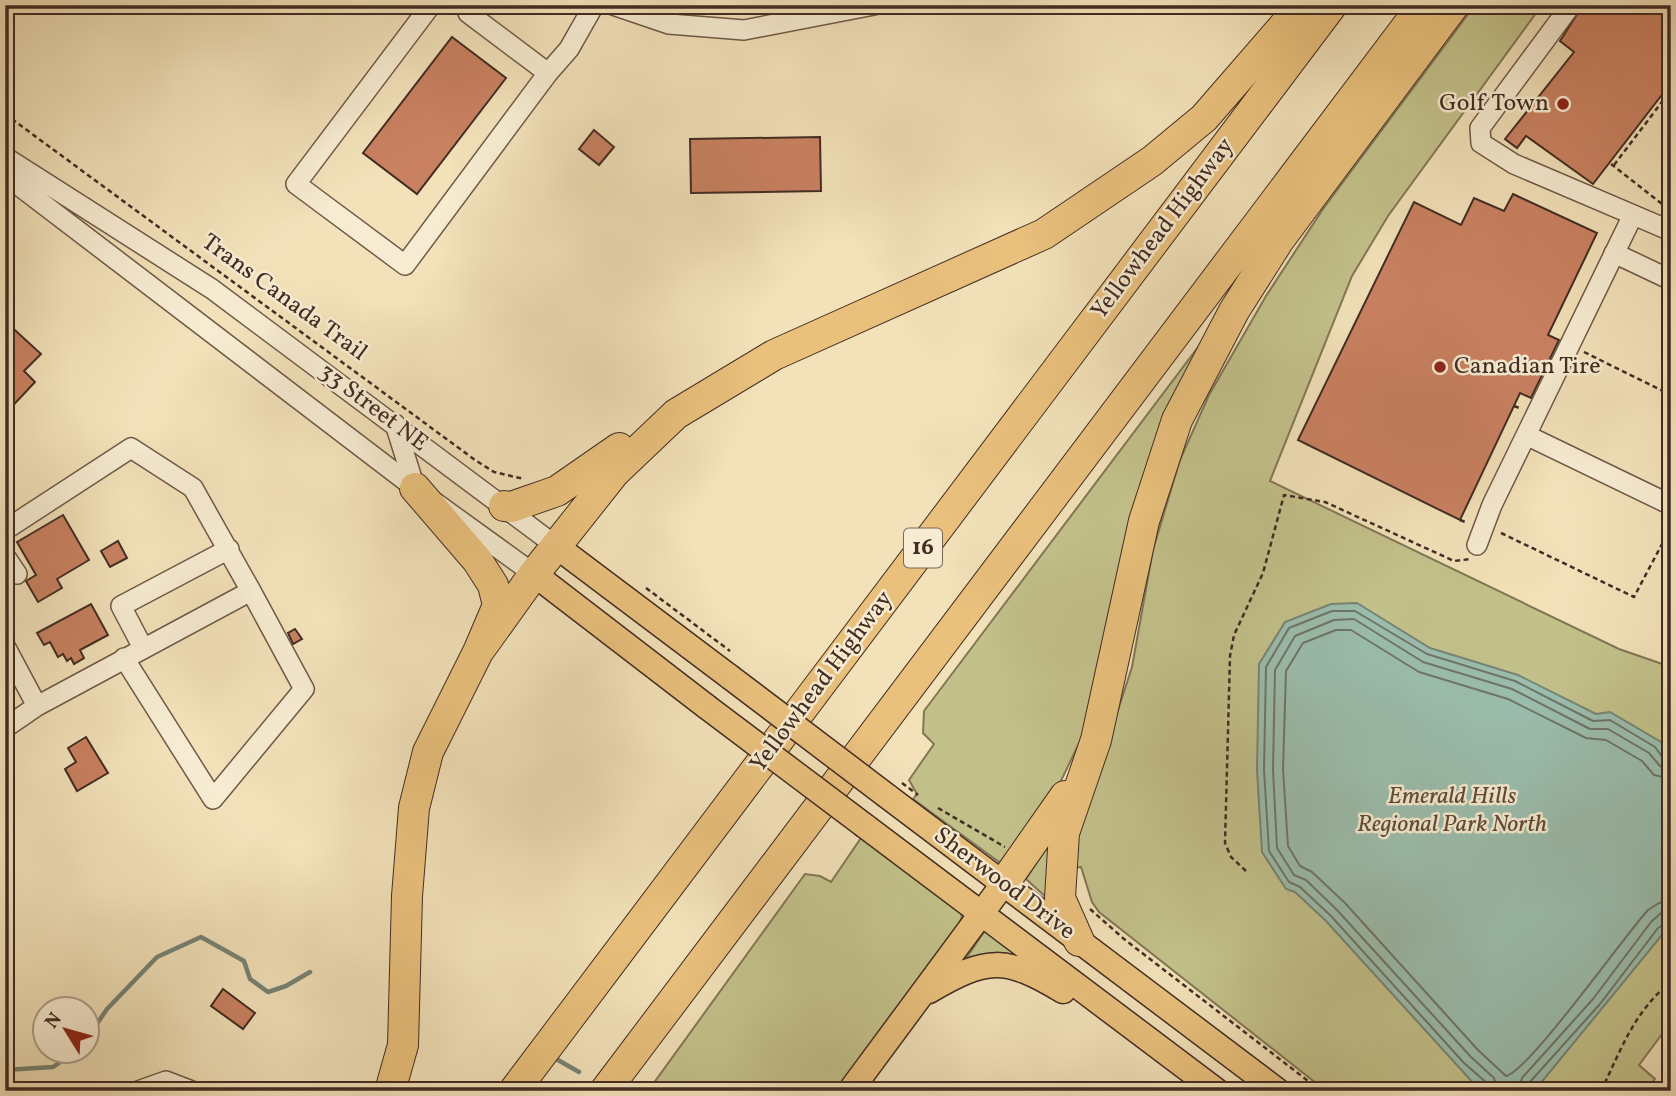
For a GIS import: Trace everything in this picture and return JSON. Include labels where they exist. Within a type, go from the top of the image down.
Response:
[{"type":"highway","points":[[478,652],[534,574],[614,473],[676,414],[774,355],[1044,234],[1152,161],[1204,118],[1302,5]]},
{"type":"highway","name":"Yellowhead Highway","points":[[514,1091],[1332,5]]},
{"type":"highway","points":[[605,1091],[1423,5]]},
{"type":"highway","points":[[1079,941],[1060,898],[1064,834],[1096,740],[1144,521],[1177,420],[1234,311],[1279,240],[1454,5]]},
{"type":"highway","points":[[504,506],[511,507],[556,491],[655,420],[676,414]]},
{"type":"highway","points":[[390,1091],[403,1045],[407,896],[414,808],[428,752],[478,652],[498,605],[493,585],[459,538],[415,488]]},
{"type":"highway","points":[[1004,883],[1058,810],[1096,740]]},
{"type":"highway","points":[[623,1091],[632,1055]]},
{"type":"main road","name":"33 Street NE","points":[[556,546],[730,677]]},
{"type":"main road","name":"33 Street NE","points":[[534,574],[707,707]]},
{"type":"main road","name":"Sherwood Drive","points":[[730,677],[1278,1091]]},
{"type":"main road","name":"Sherwood Drive","points":[[707,707],[1217,1091]]},
{"type":"main road","points":[[850,1091],[1004,883]]},
{"type":"main road","points":[[923,994],[969,968],[992,964],[1013,966],[1045,980],[1146,1038]]},
{"type":"street","points":[[432,5],[296,184],[405,265],[548,73],[569,49],[594,5]]},
{"type":"street","points":[[613,5],[669,24],[744,30],[874,5]]},
{"type":"street","points":[[1571,5],[1480,128],[1478,135],[1481,143],[1514,164],[1671,231]]},
{"type":"street","points":[[467,8],[548,73]]},
{"type":"street","name":"33 Street NE","points":[[5,157],[212,289],[556,546]]},
{"type":"street","name":"33 Street NE","points":[[5,175],[415,488],[534,574]]},
{"type":"street","points":[[1480,536],[1633,215]]},
{"type":"street","points":[[1614,253],[1671,280]]},
{"type":"street","points":[[395,424],[415,488]]},
{"type":"street","points":[[1526,435],[1669,499]]},
{"type":"street","points":[[5,530],[131,448],[193,488],[229,548],[304,689],[214,799],[124,658]]},
{"type":"street","points":[[144,648],[121,606],[229,548]]},
{"type":"street","points":[[5,556],[17,574]]},
{"type":"street","points":[[5,728],[37,706],[251,591]]},
{"type":"street","points":[[5,646],[37,706]]},
{"type":"street","points":[[138,1091],[166,1081],[192,1091]]},
{"type":"path","points":[[1671,90],[1613,164],[1671,211]]},
{"type":"path","name":"Trans Canada Trail","points":[[5,114],[475,460],[504,475],[534,480]]},
{"type":"path","points":[[1570,345],[1671,395]]},
{"type":"path","points":[[1246,871],[1227,853],[1225,843],[1230,656],[1234,635],[1263,573],[1284,495],[1325,502],[1454,561],[1472,559],[1480,536]]},
{"type":"path","points":[[1460,520],[1480,536]]},
{"type":"path","points":[[1480,536],[1496,530],[1634,597],[1671,527]]},
{"type":"path","points":[[918,794],[927,801]]},
{"type":"path","points":[[937,808],[1007,848]]},
{"type":"path","points":[[1086,901],[1089,908],[1124,939],[1321,1091]]},
{"type":"path","points":[[1601,1091],[1629,1029],[1645,1007],[1671,982]]},
{"type":"green space","name":"Emerald Hills Regional Park North","points":[[1475,5],[1542,5],[1388,216],[1352,276],[1270,481],[1619,649],[1671,667],[1671,1022],[1639,1065],[1655,1079],[1646,1091],[1326,1091],[1099,912],[1092,902],[1081,867],[1070,868],[1072,852],[1132,667],[1153,550],[1180,460],[1209,395],[1266,296],[1323,209]]},
{"type":"green space","points":[[1247,282],[1222,324],[1083,735],[1044,816],[1008,859],[999,862],[913,799],[917,794],[909,780],[934,744],[923,733],[924,711]]},
{"type":"green space","points":[[1059,828],[1048,899],[1026,879]]},
{"type":"green space","points":[[861,838],[959,909],[962,917],[955,934],[836,1091],[648,1091],[805,874],[820,876],[831,882]]},
{"type":"green space","points":[[988,931],[1041,971],[969,960],[967,957],[984,932]]},
{"type":"water","name":"Emerald Hills Regional Park North","points":[[1357,603],[1430,648],[1518,675],[1596,714],[1610,712],[1661,742],[1671,757],[1671,924],[1540,1084],[1525,1090],[1508,1091],[1475,1085],[1326,921],[1295,892],[1286,889],[1262,852],[1257,770],[1259,664],[1285,622],[1331,604]]},
{"type":"building","points":[[1583,5],[1671,5],[1671,83],[1593,184],[1526,136],[1517,148],[1505,139],[1574,52],[1560,41]]},
{"type":"building","points":[[452,37],[506,78],[417,194],[363,153]]},
{"type":"building","points":[[594,130],[614,147],[599,165],[579,149]]},
{"type":"building","points":[[820,137],[821,191],[691,193],[690,139]]},
{"type":"building","name":"Canadian Tire","points":[[1513,194],[1597,233],[1548,335],[1559,340],[1531,398],[1520,393],[1460,520],[1298,440],[1414,202],[1461,225],[1474,198],[1504,211]]},
{"type":"building","points":[[5,321],[41,354],[24,371],[35,382],[5,414]]},
{"type":"building","points":[[63,515],[89,560],[57,579],[62,588],[38,602],[26,581],[36,575],[17,542]]},
{"type":"building","points":[[118,541],[127,558],[110,567],[101,551]]},
{"type":"building","points":[[91,604],[108,635],[80,650],[84,658],[74,664],[71,658],[67,661],[63,654],[58,657],[50,642],[44,645],[37,633]]},
{"type":"building","points":[[295,629],[302,639],[293,644],[288,633]]},
{"type":"building","points":[[86,737],[108,773],[77,791],[65,769],[76,762],[68,748]]},
{"type":"building","points":[[223,989],[255,1013],[243,1029],[211,1006]]},
{"type":"waterway","points":[[102,1016],[157,957],[201,937],[244,961],[250,979],[268,992],[286,986],[310,972]]},
{"type":"waterway","points":[[558,1060],[579,1072]]},
{"type":"waterway","points":[[5,1070],[53,1067],[57,1064]]},
{"type":"place","name":"Golf Town","points":[[1563,104]]},
{"type":"place","name":"Canadian Tire","points":[[1440,367]]}]
